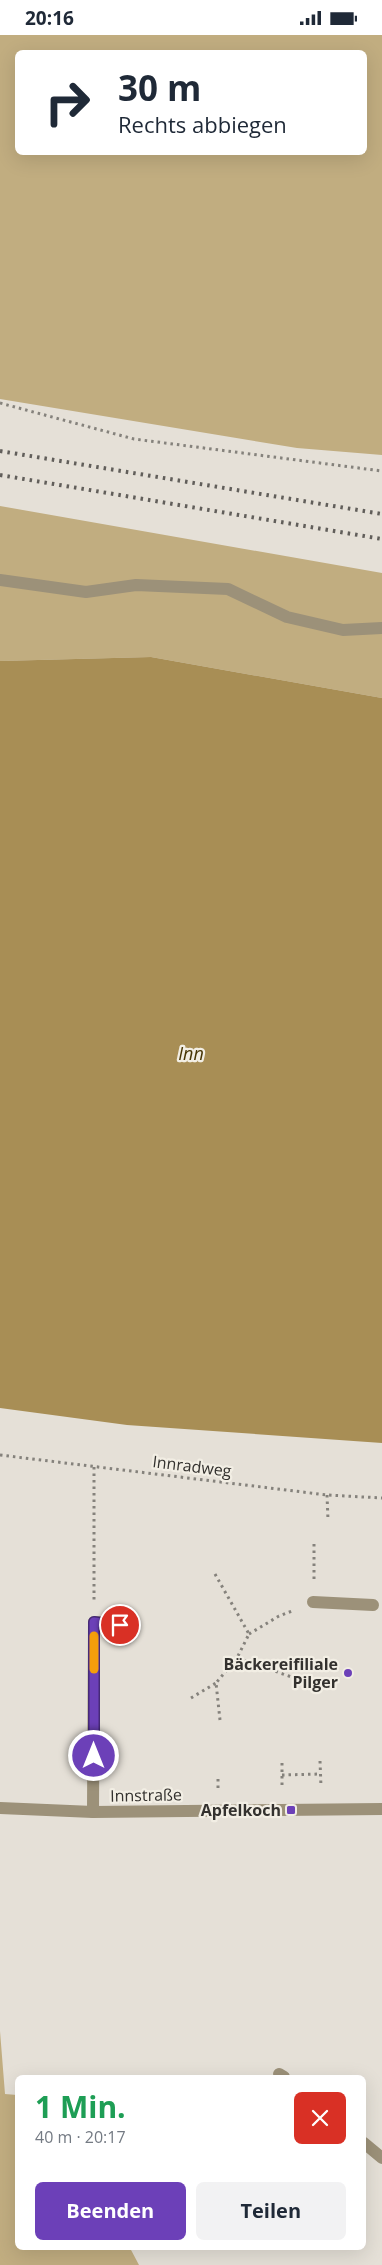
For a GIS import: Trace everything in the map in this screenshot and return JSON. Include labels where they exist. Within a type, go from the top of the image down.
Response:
[{"type":"street","points":[[0,581],[86,592],[136,585],[228,589],[287,617],[343,630],[382,628]]},
{"type":"street","points":[[314,1602],[373,1605]]},
{"type":"street","points":[[93,1812],[94,1622],[120,1625]]},
{"type":"street","name":"Innstraße","points":[[0,1808],[93,1812],[382,1809]]},
{"type":"street","points":[[366,2145],[382,2158]]},
{"type":"path","points":[[0,403],[134,439],[382,471]]},
{"type":"path","name":"Innradweg","points":[[0,1455],[327,1495],[382,1497]]},
{"type":"path","points":[[94,1467],[94,1622]]},
{"type":"path","points":[[327,1495],[328,1520]]},
{"type":"path","points":[[192,1698],[216,1683],[237,1658],[249,1634],[215,1574]]},
{"type":"path","points":[[237,1658],[306,1682]]},
{"type":"path","points":[[216,1683],[220,1720]]},
{"type":"path","points":[[282,1775],[320,1774]]},
{"type":"shaded area","points":[[0,35],[382,35],[382,455],[297,448],[0,399]]},
{"type":"shaded area","points":[[0,506],[382,573],[382,698],[151,657],[0,661]]},
{"type":"shaded area","points":[[0,2031],[5,2094],[15,2095],[15,2250],[131,2250],[139,2265],[0,2265]]},
{"type":"water","name":"Inn","points":[[151,657],[382,698],[382,1443],[127,1425],[0,1408],[0,661]]},
{"type":"railway","points":[[0,451],[382,514]]},
{"type":"railway","points":[[0,475],[382,539]]},
{"type":"slow traffic","points":[[94,1636],[94,1669]]},
{"type":"place","name":"Bäckereifiliale Pilger","points":[[348,1673]]},
{"type":"place","name":"Apfelkoch","points":[[291,1810]]},
{"type":"route","points":[[94,1756],[94,1622],[120,1625]]}]
